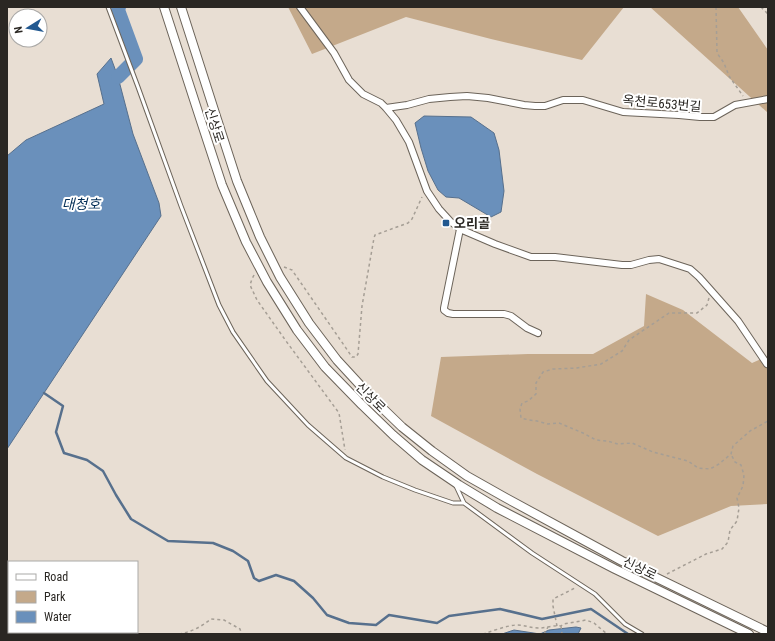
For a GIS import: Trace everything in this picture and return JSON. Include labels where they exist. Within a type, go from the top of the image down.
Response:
[{"type":"street","name":"신상로","points":[[164,7],[222,185],[246,242],[267,282],[297,330],[325,367],[392,436],[422,460],[453,481],[498,508],[615,569],[750,634]]},
{"type":"street","name":"신상로","points":[[181,7],[237,180],[260,237],[280,277],[309,323],[337,360],[372,398],[402,427],[467,476],[622,561],[768,632]]},
{"type":"street","points":[[300,7],[334,53],[349,80],[363,94],[381,103],[396,120],[409,142],[427,191],[439,209],[450,221],[460,228],[495,244],[532,257],[556,257],[622,265],[631,265],[659,259],[690,269],[700,277],[738,321],[767,364]]},
{"type":"street","name":"옥천로653번길","points":[[386,108],[407,105],[429,99],[467,96],[535,106],[545,106],[563,100],[583,100],[614,110],[631,113],[679,114],[714,117],[735,105],[768,99]]},
{"type":"street","points":[[460,228],[444,310],[453,314],[504,314],[511,316],[527,328],[538,333]]},
{"type":"lane","points":[[108,7],[221,310],[233,332],[267,381],[308,425],[346,458],[383,477],[415,490],[453,503],[464,503]]},
{"type":"lane","points":[[453,481],[464,503],[532,553],[595,594],[625,624],[642,634]]},
{"type":"path","points":[[716,7],[717,52],[724,63],[729,76],[748,102]]},
{"type":"path","points":[[761,7],[768,14]]},
{"type":"path","points":[[281,266],[292,270],[352,357],[356,357],[358,354],[362,306],[374,238],[376,235],[408,223],[412,219],[422,197]]},
{"type":"path","points":[[257,273],[252,279],[250,285],[251,288],[257,300],[339,413],[344,448]]},
{"type":"path","points":[[710,290],[707,305],[697,313],[669,313],[629,340],[622,351],[601,364],[577,368],[553,369],[543,372],[536,383],[536,394],[528,401],[522,403],[520,409],[521,418],[548,424],[559,423],[596,440],[618,444],[632,443],[653,452],[688,461],[698,468],[710,469],[731,454],[733,446],[750,431],[768,421]]},
{"type":"path","points":[[661,580],[668,573],[686,563],[722,549],[728,542],[730,530],[737,521],[739,508],[737,498],[743,486],[744,475],[741,465],[735,462],[731,454]]},
{"type":"path","points":[[557,626],[553,599],[576,588]]},
{"type":"path","points":[[179,634],[190,632],[211,619],[224,620],[240,629],[241,634]]},
{"type":"path","points":[[482,634],[510,626],[518,625],[548,628],[586,620],[594,623],[607,634]]},
{"type":"path","points":[[561,626],[562,634]]},
{"type":"path","points":[[544,634],[548,628]]},
{"type":"green space","points":[[288,7],[624,7],[582,60],[406,17],[312,54]]},
{"type":"green space","points":[[650,7],[738,7],[768,50],[768,113]]},
{"type":"green space","points":[[646,294],[683,310],[752,363],[768,356],[768,504],[731,506],[658,536],[537,474],[431,416],[441,357],[528,354],[593,354],[644,326]]},
{"type":"water","name":"대청호","points":[[111,58],[118,77],[133,134],[159,203],[161,216],[7,449],[7,156],[26,140],[104,104],[97,74]]},
{"type":"water","points":[[424,116],[471,117],[494,133],[499,150],[504,191],[501,212],[491,217],[459,198],[446,197],[438,190],[428,171],[415,123]]},
{"type":"water","points":[[576,627],[581,628],[578,634],[540,634],[549,630]]},
{"type":"water","points":[[514,630],[540,634],[502,634]]},
{"type":"waterway","points":[[118,77],[136,59],[118,10],[119,7]]},
{"type":"waterway","points":[[44,393],[63,406],[56,432],[64,453],[87,460],[103,471],[131,519],[168,541],[213,543],[233,551],[248,561],[254,578],[259,581],[276,575],[294,581],[313,598],[327,615],[349,623],[376,625],[389,615],[437,623],[449,616],[500,609],[542,619],[591,609],[628,634]]},
{"type":"place","name":"오리골","points":[[446,223]]}]
